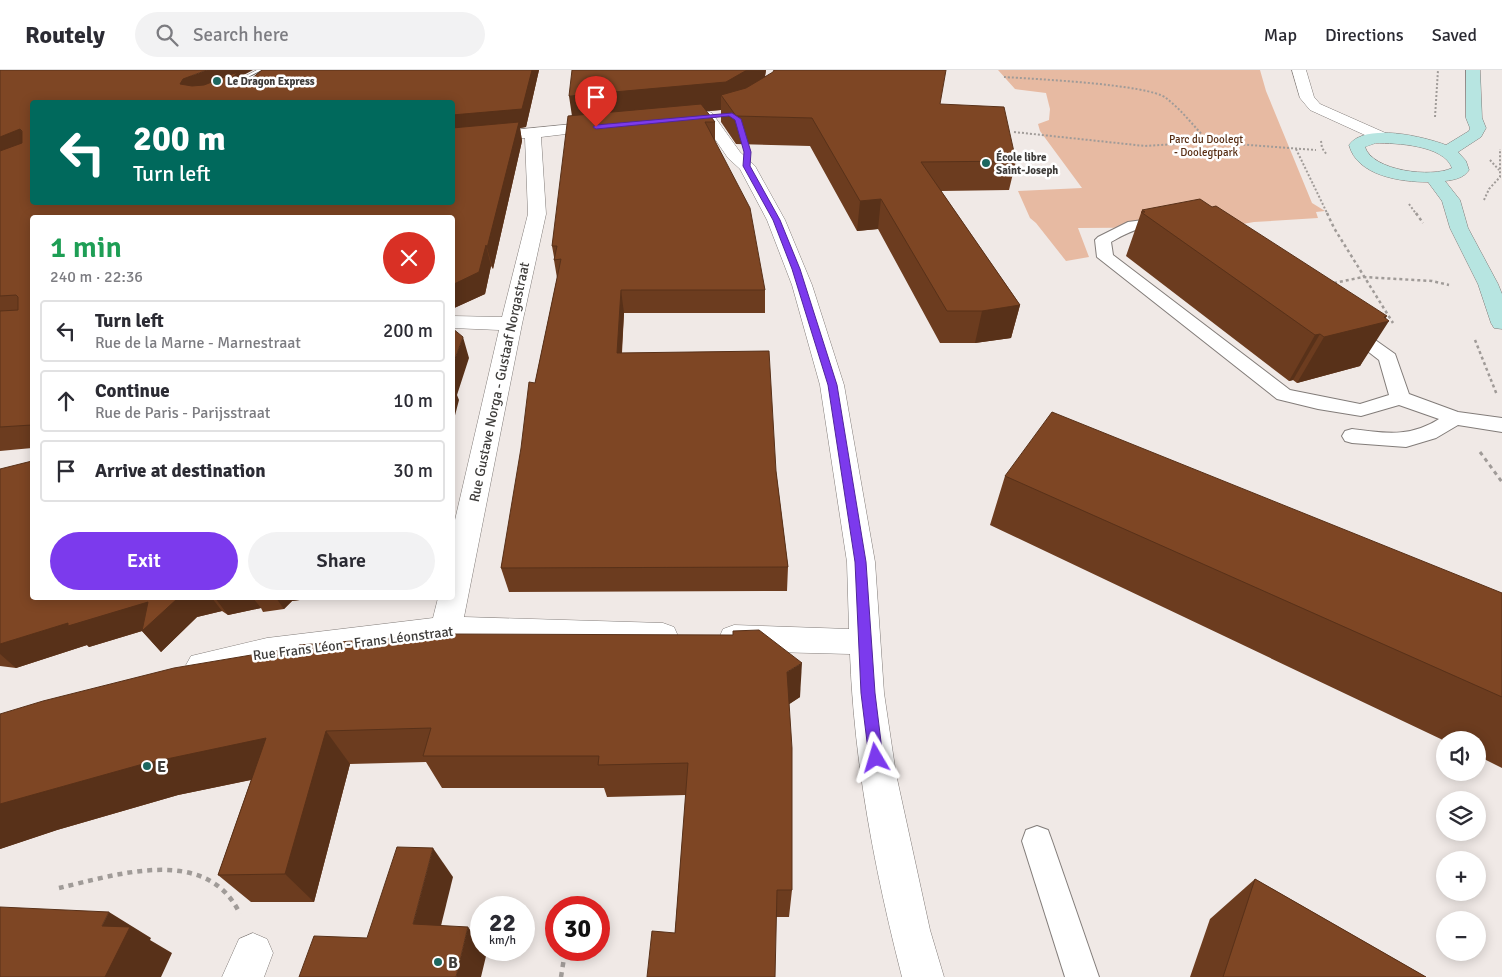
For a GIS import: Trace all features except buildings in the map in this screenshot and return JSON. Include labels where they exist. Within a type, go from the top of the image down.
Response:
[{"type":"main road","points":[[1447,152],[1475,134],[1478,128],[1474,118],[1473,70]]},
{"type":"main road","points":[[1421,142],[1449,132],[1474,118]]},
{"type":"main road","points":[[1384,138],[1421,142],[1447,152],[1461,164],[1461,170],[1456,174],[1434,178],[1394,173],[1368,162],[1356,150],[1357,145],[1363,141],[1384,138]]},
{"type":"main road","points":[[1410,176],[1414,197]]},
{"type":"main road","points":[[1434,178],[1451,200],[1459,228],[1488,284],[1502,323]]},
{"type":"main road","points":[[1438,210],[1459,228]]},
{"type":"street","points":[[1299,70],[1307,98],[1315,107],[1318,116],[1363,141]]},
{"type":"street","points":[[202,100],[267,76]]},
{"type":"street","points":[[248,97],[267,76]]},
{"type":"street","points":[[1315,107],[1384,138]]},
{"type":"street","points":[[707,116],[734,155],[746,155],[796,269],[832,385],[856,528],[860,562],[868,693],[878,774],[910,930],[923,977]]},
{"type":"street","points":[[455,142],[615,125]]},
{"type":"street","name":"Rue Gustave Norga - Gustaaf Norgastraat","points":[[455,588],[511,324],[537,214],[533,133]]},
{"type":"street","points":[[455,322],[511,324]]},
{"type":"street","name":"Rue Gustave Norga - Gustaaf Norgastraat","points":[[446,630],[452,600]]},
{"type":"street","name":"Rue Frans Léon - Frans Léonstraat","points":[[172,672],[267,651],[446,630],[865,642]]},
{"type":"lane","points":[[1185,226],[1154,220],[1123,228],[1103,240],[1105,257],[1284,395],[1361,410],[1400,398],[1454,418],[1502,425]]},
{"type":"lane","points":[[1334,320],[1388,358],[1400,398]]},
{"type":"lane","points":[[1352,436],[1411,440],[1433,433],[1454,418]]},
{"type":"lane","points":[[1037,841],[1082,977]]},
{"type":"path","points":[[1434,120],[1436,114],[1438,70]]},
{"type":"path","points":[[1004,77],[1112,86],[1164,97],[1209,142]]},
{"type":"path","points":[[1014,132],[1145,146],[1209,142],[1316,150]]},
{"type":"path","points":[[1320,139],[1322,148],[1333,160]]},
{"type":"path","points":[[1296,148],[1334,228],[1397,330]]},
{"type":"path","points":[[1489,189],[1500,177],[1500,171]]},
{"type":"path","points":[[1414,197],[1424,224]]},
{"type":"path","points":[[1329,284],[1364,277],[1432,281],[1449,284]]},
{"type":"path","points":[[1473,337],[1498,398]]},
{"type":"path","points":[[1454,418],[1502,482]]},
{"type":"path","points":[[59,888],[156,870],[186,871],[220,886],[236,903],[248,965]]},
{"type":"path","points":[[561,977],[564,961]]},
{"type":"green space","name":"Parc du Doolegt - Doolegtpark","points":[[998,70],[1260,70],[1266,91],[1312,203],[1325,211],[1316,212],[1318,218],[1254,222],[1226,227],[1078,228],[1089,257],[1066,261],[1030,218],[1018,191],[1082,188],[1040,131],[1038,124],[1049,120],[1050,109],[1046,93],[1015,89]]},
{"type":"tram line","points":[[229,87],[263,70]]},
{"type":"place","name":"Le Dragon Express","points":[[217,81]]},
{"type":"place","name":"École libre Saint-Joseph","points":[[986,163]]},
{"type":"place","name":"E","points":[[147,766]]},
{"type":"place","name":"B","points":[[438,962]]},
{"type":"route","points":[[596,127],[730,114],[738,119],[747,152],[746,166],[776,220],[796,269],[832,385],[855,519],[860,562],[868,693],[876,758]]}]
